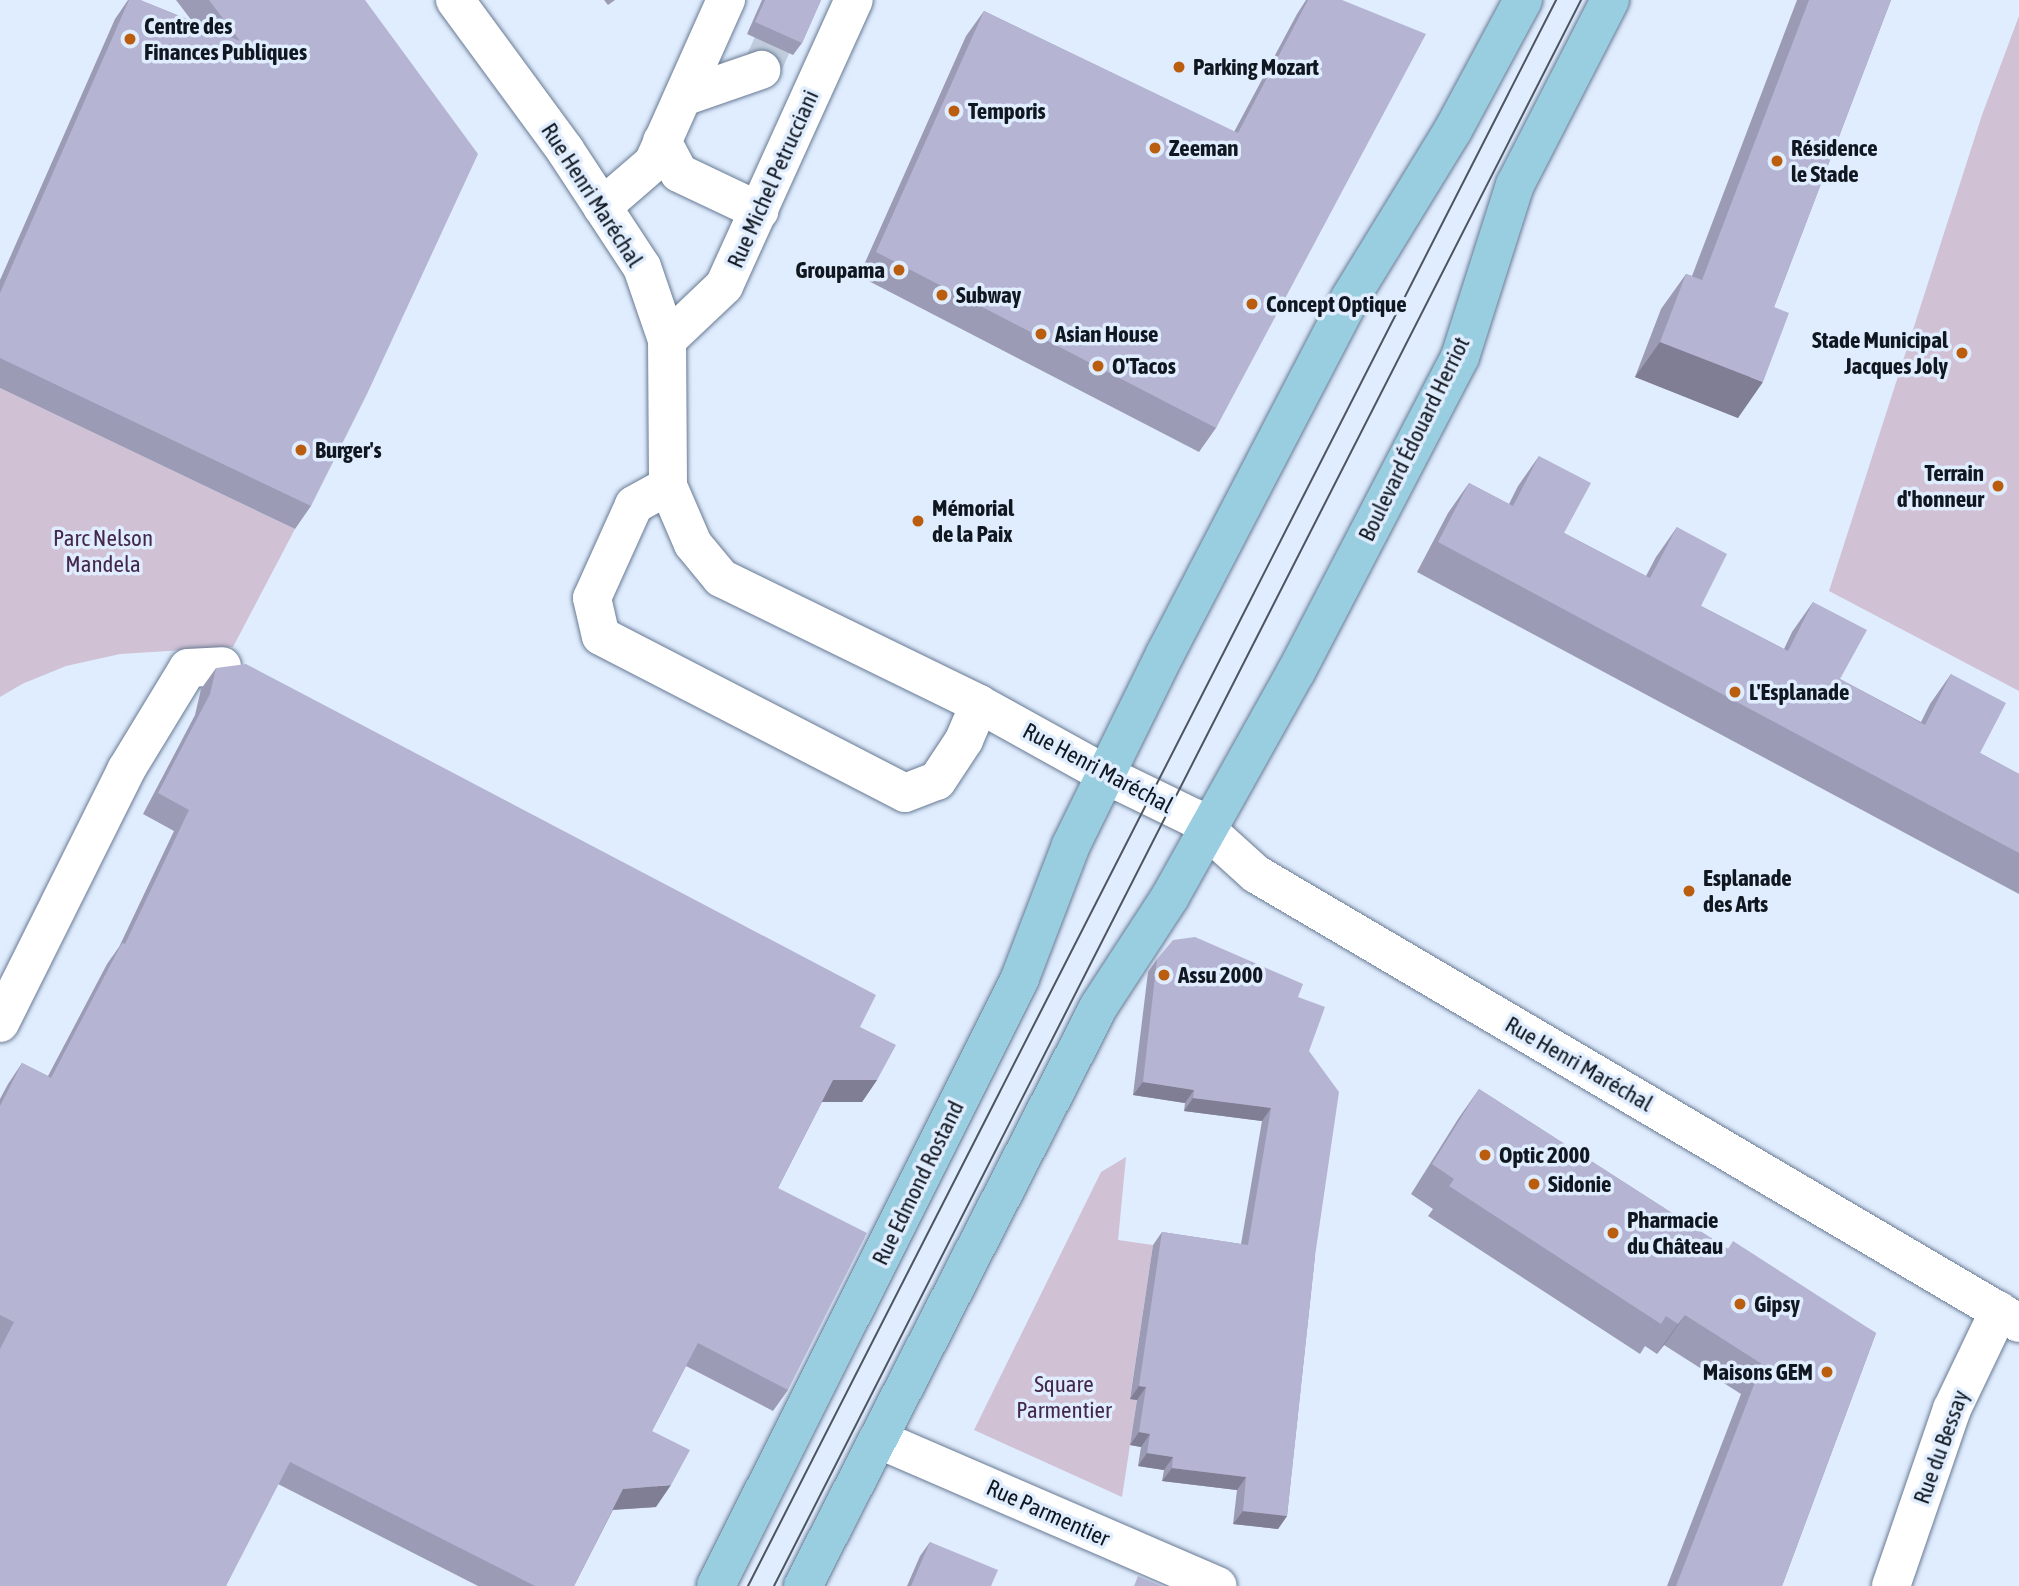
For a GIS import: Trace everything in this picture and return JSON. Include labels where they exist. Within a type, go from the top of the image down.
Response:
[{"type":"main road","points":[[1106,773],[1350,298],[1453,130],[1523,0]]},
{"type":"main road","name":"Boulevard Édouard Herriot","points":[[1208,828],[1296,672],[1460,357],[1515,185],[1610,0]]},
{"type":"main road","name":"Rue Edmond Rostand","points":[[716,1586],[1020,978],[1071,845],[1106,773]]},
{"type":"main road","points":[[803,1586],[1099,1006],[1170,897],[1208,828]]},
{"type":"street","name":"Rue Henri Maréchal","points":[[455,0],[602,206],[642,267],[667,340],[668,486],[693,544],[721,578],[979,704],[1208,828],[1256,874],[2009,1317]]},
{"type":"street","points":[[602,206],[653,163],[726,0]]},
{"type":"street","name":"Rue Michel Petrucciani","points":[[667,340],[724,286],[854,0]]},
{"type":"street","points":[[683,97],[761,70]]},
{"type":"street","points":[[662,141],[679,173],[759,211]]},
{"type":"street","points":[[668,486],[634,505],[597,586],[592,598],[601,636],[905,793],[937,781],[964,740],[979,704]]},
{"type":"street","points":[[0,1023],[126,770],[188,668],[222,666]]},
{"type":"street","name":"Rue du Bessay","points":[[1891,1586],[1952,1409],[2009,1317]]},
{"type":"street","name":"Rue Parmentier","points":[[878,1439],[1218,1586]]},
{"type":"green space","name":"Stade Municipal Jacques Joly","points":[[2019,16],[2019,691],[1829,591],[1982,115]]},
{"type":"green space","name":"Parc Nelson Mandela","points":[[0,388],[295,529],[233,647],[120,654],[66,666],[22,684],[0,697]]},
{"type":"green space","name":"Square Parmentier","points":[[1126,1157],[1118,1240],[1153,1245],[1130,1398],[1137,1400],[1122,1497],[974,1430],[1101,1172]]},
{"type":"building","points":[[129,0],[140,0],[240,41],[209,0],[365,0],[478,154],[367,394],[311,506],[0,358],[0,293]]},
{"type":"building","points":[[765,0],[821,0],[802,43],[755,22]]},
{"type":"building","points":[[1308,0],[1342,0],[1426,34],[1216,428],[876,252],[984,11],[1238,133]]},
{"type":"building","name":"Résidence le Stade","points":[[1809,0],[1891,0],[1774,307],[1789,313],[1763,382],[1660,342],[1686,274],[1702,280]]},
{"type":"building","points":[[1539,456],[1591,483],[1564,533],[1650,578],[1677,527],[1727,554],[1701,606],[1788,651],[1813,602],[1867,630],[1840,679],[1925,725],[1951,674],[2006,703],[1980,753],[2019,774],[2019,853],[1438,542],[1469,483],[1513,506]]},
{"type":"building","points":[[246,664],[876,995],[860,1027],[896,1045],[877,1080],[833,1080],[778,1188],[867,1233],[788,1390],[698,1343],[652,1431],[690,1450],[671,1485],[623,1489],[574,1586],[535,1586],[290,1462],[226,1586],[0,1586],[0,1349],[14,1322],[0,1315],[0,1106],[22,1063],[51,1078],[122,943],[125,944],[189,810],[158,793],[210,694],[216,668]]},
{"type":"building","points":[[1195,937],[1303,984],[1298,997],[1325,1007],[1309,1051],[1339,1092],[1315,1256],[1287,1516],[1243,1511],[1246,1477],[1172,1468],[1173,1457],[1147,1453],[1150,1434],[1139,1432],[1146,1387],[1139,1386],[1162,1232],[1248,1245],[1271,1108],[1193,1098],[1194,1090],[1143,1082],[1157,959],[1173,940]]},
{"type":"building","points":[[1479,1089],[1728,1249],[1733,1241],[1876,1333],[1782,1586],[1676,1586],[1762,1364],[1685,1315],[1678,1324],[1666,1316],[1661,1324],[1449,1186],[1454,1179],[1432,1164]]},
{"type":"building","points":[[930,1542],[998,1570],[991,1586],[911,1586]]},
{"type":"building","points":[[1138,1576],[1162,1586],[1134,1586]]},
{"type":"tunnel","points":[[761,70],[792,0]]},
{"type":"tram line","points":[[748,1586],[1556,0]]},
{"type":"tram line","points":[[774,1586],[1581,0]]},
{"type":"place","name":"Centre des Finances Publiques","points":[[130,39]]},
{"type":"place","name":"Parking Mozart","points":[[1179,67]]},
{"type":"place","name":"Temporis","points":[[954,111]]},
{"type":"place","name":"Zeeman","points":[[1155,148]]},
{"type":"place","name":"Résidence le Stade","points":[[1777,161]]},
{"type":"place","name":"Groupama","points":[[899,270]]},
{"type":"place","name":"Subway","points":[[942,295]]},
{"type":"place","name":"Concept Optique","points":[[1252,304]]},
{"type":"place","name":"Asian House","points":[[1041,334]]},
{"type":"place","name":"Stade Municipal Jacques Joly","points":[[1962,353]]},
{"type":"place","name":"O'Tacos","points":[[1098,366]]},
{"type":"place","name":"Burger's","points":[[301,450]]},
{"type":"place","name":"Terrain d'honneur","points":[[1998,486]]},
{"type":"place","name":"Mémorial de la Paix","points":[[918,521]]},
{"type":"place","name":"L'Esplanade","points":[[1735,692]]},
{"type":"place","name":"Esplanade des Arts","points":[[1689,891]]},
{"type":"place","name":"Assu 2000","points":[[1164,975]]},
{"type":"place","name":"Optic 2000","points":[[1485,1155]]},
{"type":"place","name":"Sidonie","points":[[1534,1184]]},
{"type":"place","name":"Pharmacie du Château","points":[[1613,1233]]},
{"type":"place","name":"Gipsy","points":[[1740,1304]]},
{"type":"place","name":"Maisons GEM","points":[[1827,1372]]}]
